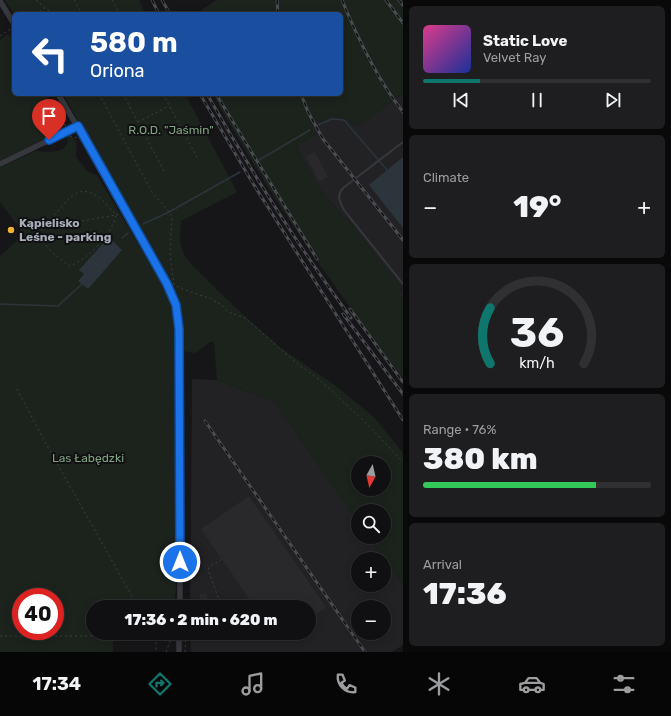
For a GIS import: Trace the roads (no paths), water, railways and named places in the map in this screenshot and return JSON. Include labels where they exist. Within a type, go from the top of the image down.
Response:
[{"type":"street","points":[[0,2],[12,24]]},
{"type":"street","points":[[59,96],[78,126],[167,284],[178,313],[180,600]]},
{"type":"street","points":[[0,164],[78,126]]},
{"type":"street","points":[[179,640],[179,652]]},
{"type":"lane","points":[[403,142],[380,158],[343,188],[339,192],[338,196],[344,210],[403,284]]},
{"type":"waterway","points":[[318,125],[332,119],[344,120],[388,171]]},
{"type":"waterway","points":[[259,160],[310,130]]},
{"type":"waterway","points":[[143,224],[169,212],[240,172]]},
{"type":"waterway","points":[[122,238],[128,233]]},
{"type":"waterway","points":[[0,304],[58,306],[83,283]]},
{"type":"railway","points":[[152,0],[158,12]]},
{"type":"railway","points":[[162,0],[169,12]]},
{"type":"railway","points":[[277,0],[278,12]]},
{"type":"railway","points":[[342,0],[376,72],[403,112]]},
{"type":"railway","points":[[386,0],[403,23]]},
{"type":"railway","points":[[399,0],[403,5]]},
{"type":"railway","points":[[201,96],[252,182],[403,420]]},
{"type":"railway","points":[[208,96],[276,208],[312,263],[351,318]]},
{"type":"railway","points":[[217,96],[317,259]]},
{"type":"railway","points":[[302,96],[308,112],[323,139],[403,240]]},
{"type":"railway","points":[[350,309],[403,382]]},
{"type":"railway","points":[[343,314],[403,394]]},
{"type":"railway","points":[[205,421],[365,652]]},
{"type":"place","name":"Kąpielisko Leśne - parking","points":[[11,230]]},
{"type":"park label","name":"R.O.D. \"Jaśmin\"","points":[[171,130]]},
{"type":"park label","name":"Las Łabędzki","points":[[88,458]]}]
